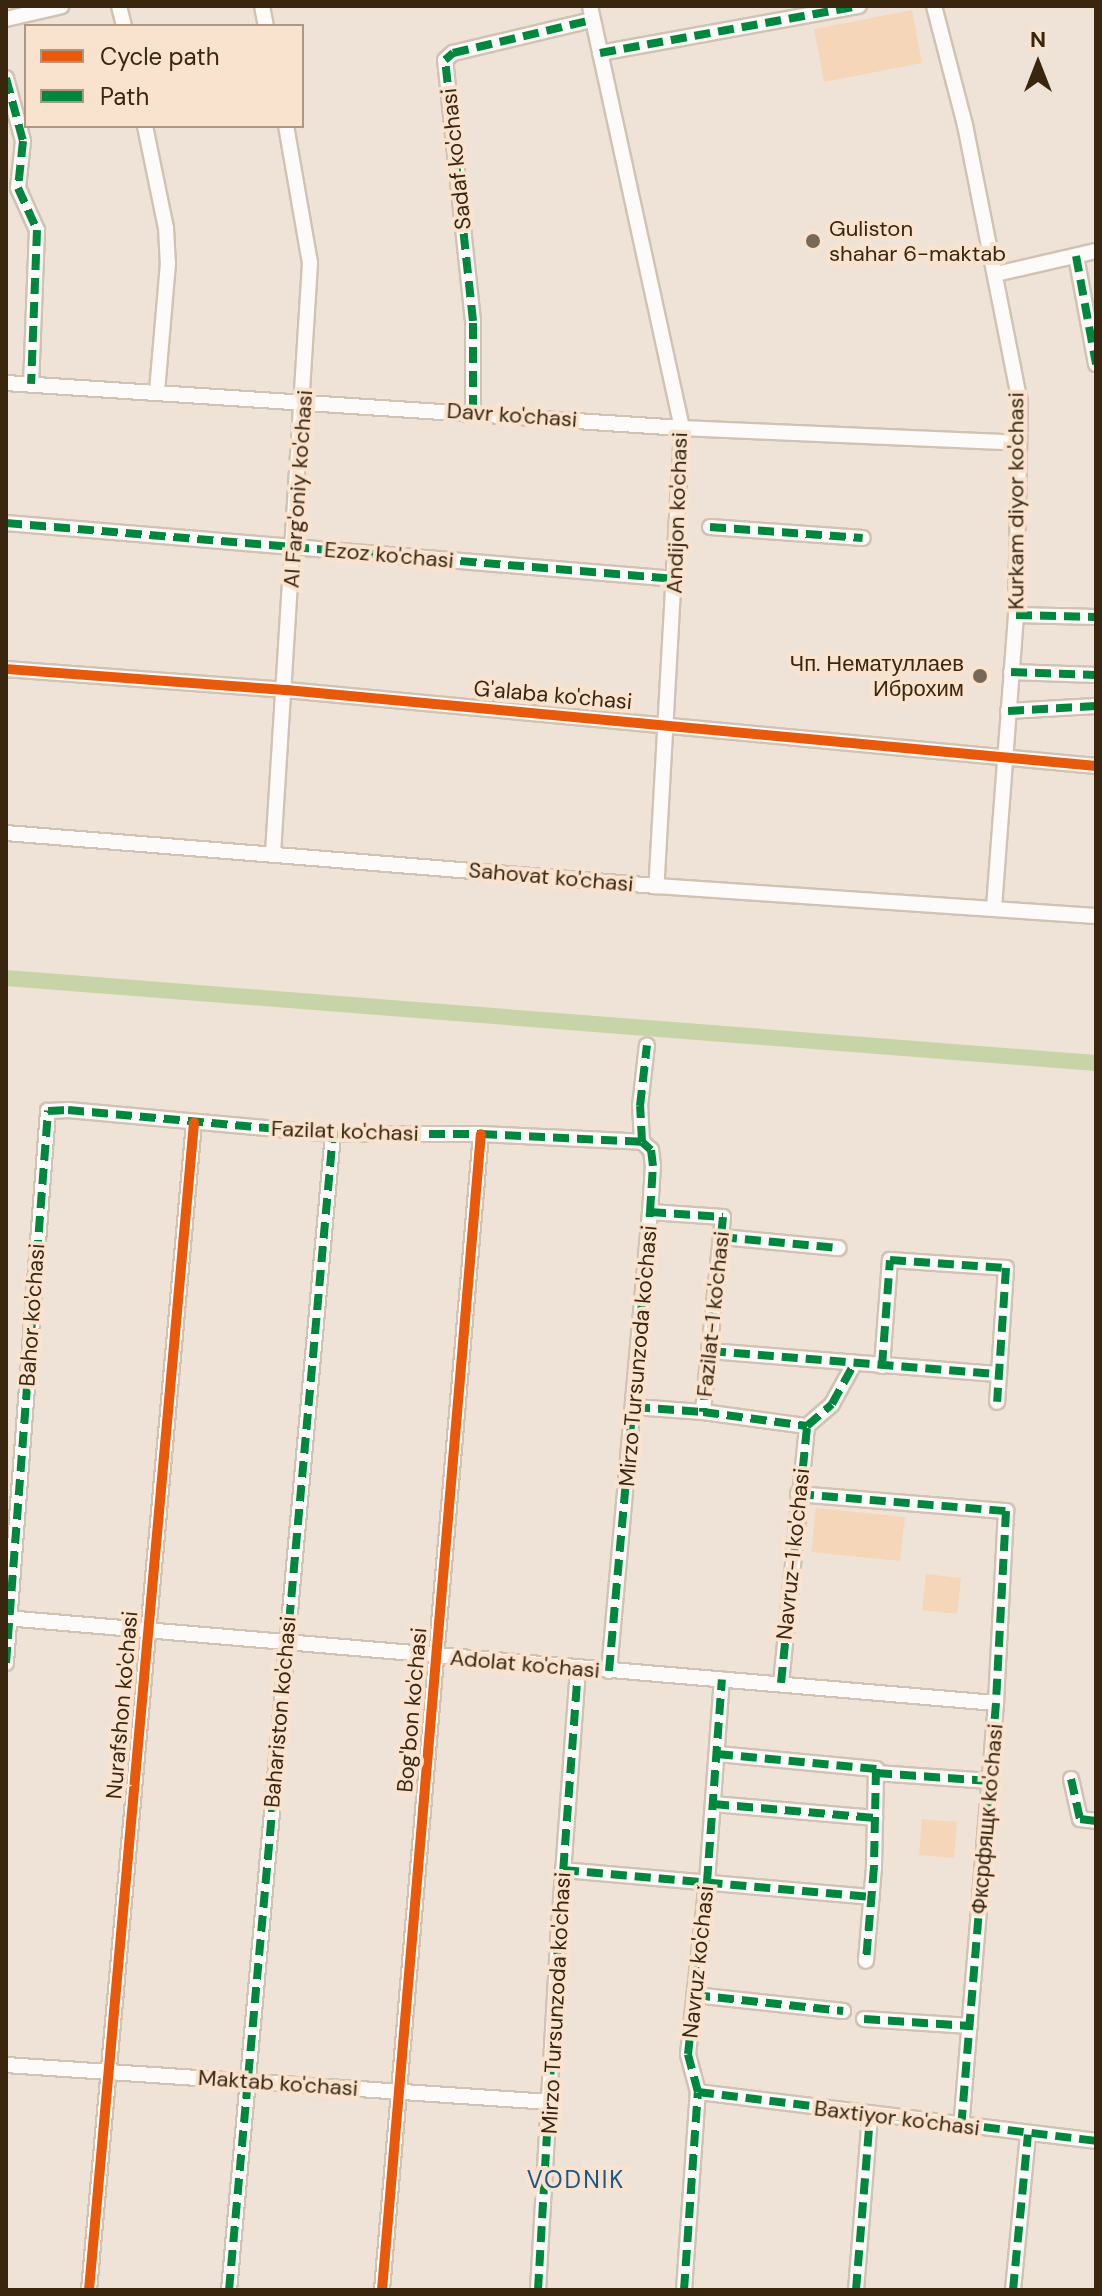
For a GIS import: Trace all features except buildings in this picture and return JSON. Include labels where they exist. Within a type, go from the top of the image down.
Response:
[{"type":"street","points":[[6,19],[62,6]]},
{"type":"street","points":[[600,53],[859,6]]},
{"type":"street","name":"Kurkam diyor ko'chasi","points":[[934,6],[996,274],[1020,402],[1016,615],[994,908]]},
{"type":"street","name":"Andijon ko'chasi","points":[[591,13],[682,428],[676,579],[656,886]]},
{"type":"street","name":"Sadaf ko'chasi","points":[[473,411],[473,321],[445,60],[453,53],[591,13]]},
{"type":"street","points":[[6,78],[23,141],[12,189],[37,230],[31,384]]},
{"type":"street","points":[[145,128],[166,228],[168,263],[157,391]]},
{"type":"street","name":"Al Farg'oniy ko'chasi","points":[[273,853],[295,548],[310,263],[286,128]]},
{"type":"street","points":[[996,274],[1096,251]]},
{"type":"street","points":[[1076,256],[1096,364]]},
{"type":"street","name":"Davr ko'chasi","points":[[6,383],[473,411],[682,428],[1019,443]]},
{"type":"street","name":"Ezoz ko'chasi","points":[[6,523],[676,579]]},
{"type":"street","points":[[710,527],[863,538]]},
{"type":"street","points":[[1016,615],[1096,617]]},
{"type":"street","name":"G'alaba ko'chasi","points":[[6,669],[286,690],[1096,766]]},
{"type":"street","points":[[1011,672],[1096,675]]},
{"type":"street","points":[[1008,711],[1096,706]]},
{"type":"street","name":"Sahovat ko'chasi","points":[[6,833],[656,886],[1096,916]]},
{"type":"street","name":"Mirzo Tursunzoda ko'chasi","points":[[609,1671],[653,1166],[651,1150],[642,1142],[640,1106],[647,1045]]},
{"type":"street","name":"Fazilat ko'chasi","points":[[48,1111],[68,1110],[333,1134],[481,1134],[642,1142]]},
{"type":"street","name":"Bahor ko'chasi","points":[[6,1663],[48,1111]]},
{"type":"street","name":"Nurafshon ko'chasi","points":[[89,2290],[194,1123]]},
{"type":"street","name":"Bahariston ko'chasi","points":[[229,2290],[333,1134]]},
{"type":"street","name":"Bog'bon ko'chasi","points":[[382,2290],[481,1134]]},
{"type":"street","name":"Fazilat-1 ko'chasi","points":[[650,1212],[723,1217],[703,1412]]},
{"type":"street","points":[[721,1237],[838,1248]]},
{"type":"street","points":[[882,1366],[890,1260],[1006,1268],[997,1402]]},
{"type":"street","points":[[710,1351],[999,1374]]},
{"type":"street","points":[[634,1407],[703,1412],[807,1426],[832,1404],[854,1364]]},
{"type":"street","name":"Navruz-1 ko'chasi","points":[[781,1683],[807,1426]]},
{"type":"street","name":"Фксрфящк ko'chasi","points":[[798,1494],[1006,1511],[996,1703],[961,2126]]},
{"type":"street","name":"Adolat ko'chasi","points":[[8,1618],[996,1703]]},
{"type":"street","name":"Mirzo Tursunzoda ko'chasi","points":[[538,2290],[578,1669]]},
{"type":"street","name":"Navruz ko'chasi","points":[[684,2290],[698,2092],[688,2054],[707,1882],[722,1680]]},
{"type":"street","points":[[717,1754],[990,1781]]},
{"type":"street","points":[[866,1961],[872,1897],[876,1771]]},
{"type":"street","points":[[1071,1779],[1080,1819],[1096,1821]]},
{"type":"street","points":[[713,1804],[875,1818]]},
{"type":"street","points":[[563,1870],[872,1897]]},
{"type":"street","points":[[694,1995],[843,2011]]},
{"type":"street","points":[[864,2019],[970,2026]]},
{"type":"street","name":"Maktab ko'chasi","points":[[6,2065],[550,2102]]},
{"type":"street","name":"Baxtiyor ko'chasi","points":[[698,2092],[1096,2141]]},
{"type":"street","points":[[856,2290],[870,2115]]},
{"type":"street","points":[[1013,2290],[1028,2135]]},
{"type":"shaded area","points":[[912,10],[922,63],[824,82],[814,29]]},
{"type":"shaded area","points":[[816,1508],[905,1517],[900,1561],[811,1552]]},
{"type":"shaded area","points":[[926,1574],[961,1578],[957,1614],[922,1610]]},
{"type":"shaded area","points":[[922,1819],[957,1822],[954,1858],[919,1855]]},
{"type":"waterway","points":[[6,978],[1096,1063]]},
{"type":"marked path","points":[[600,53],[859,6]]},
{"type":"marked path","points":[[473,411],[473,321],[445,60],[453,53],[592,20]]},
{"type":"marked path","points":[[6,78],[23,141],[18,188],[37,230],[31,384]]},
{"type":"marked path","points":[[1076,256],[1096,364]]},
{"type":"marked path","points":[[6,523],[676,579]]},
{"type":"marked path","points":[[710,527],[863,538]]},
{"type":"marked path","points":[[1016,615],[1096,617]]},
{"type":"marked path","points":[[1011,672],[1096,675]]},
{"type":"marked path","points":[[1008,711],[1096,706]]},
{"type":"marked path","points":[[609,1671],[653,1166],[651,1150],[642,1142],[640,1106],[647,1045]]},
{"type":"marked path","points":[[6,1663],[48,1111],[68,1110],[333,1134],[481,1134],[642,1142]]},
{"type":"marked path","points":[[229,2290],[333,1134]]},
{"type":"marked path","points":[[650,1212],[723,1217],[703,1412]]},
{"type":"marked path","points":[[721,1237],[838,1248]]},
{"type":"marked path","points":[[882,1366],[890,1260],[1006,1268],[997,1402]]},
{"type":"marked path","points":[[710,1351],[999,1374]]},
{"type":"marked path","points":[[634,1407],[703,1412],[807,1426],[832,1404],[854,1364]]},
{"type":"marked path","points":[[781,1683],[807,1426]]},
{"type":"marked path","points":[[798,1494],[1006,1511],[996,1703],[961,2126]]},
{"type":"marked path","points":[[538,2290],[558,1941],[578,1669]]},
{"type":"marked path","points":[[684,2290],[698,2092],[688,2054],[707,1882],[722,1680]]},
{"type":"marked path","points":[[717,1754],[876,1769],[874,1867],[866,1961]]},
{"type":"marked path","points":[[876,1773],[990,1781]]},
{"type":"marked path","points":[[1071,1779],[1080,1819],[1096,1821]]},
{"type":"marked path","points":[[713,1804],[875,1818]]},
{"type":"marked path","points":[[563,1870],[872,1897]]},
{"type":"marked path","points":[[694,1995],[843,2011]]},
{"type":"marked path","points":[[864,2019],[970,2026]]},
{"type":"marked path","points":[[698,2092],[1096,2141]]},
{"type":"marked path","points":[[856,2290],[870,2115]]},
{"type":"marked path","points":[[1013,2290],[1028,2135]]},
{"type":"cycle path","points":[[6,669],[286,690],[1096,766]]},
{"type":"cycle path","points":[[89,2290],[194,1123]]},
{"type":"cycle path","points":[[382,2290],[481,1134]]},
{"type":"place","name":"Guliston shahar 6-maktab","points":[[813,241]]},
{"type":"place","name":"Чп. Нематуллаев Иброхим","points":[[980,676]]},
{"type":"district","name":"VODNIK","points":[[576,2180]]}]
